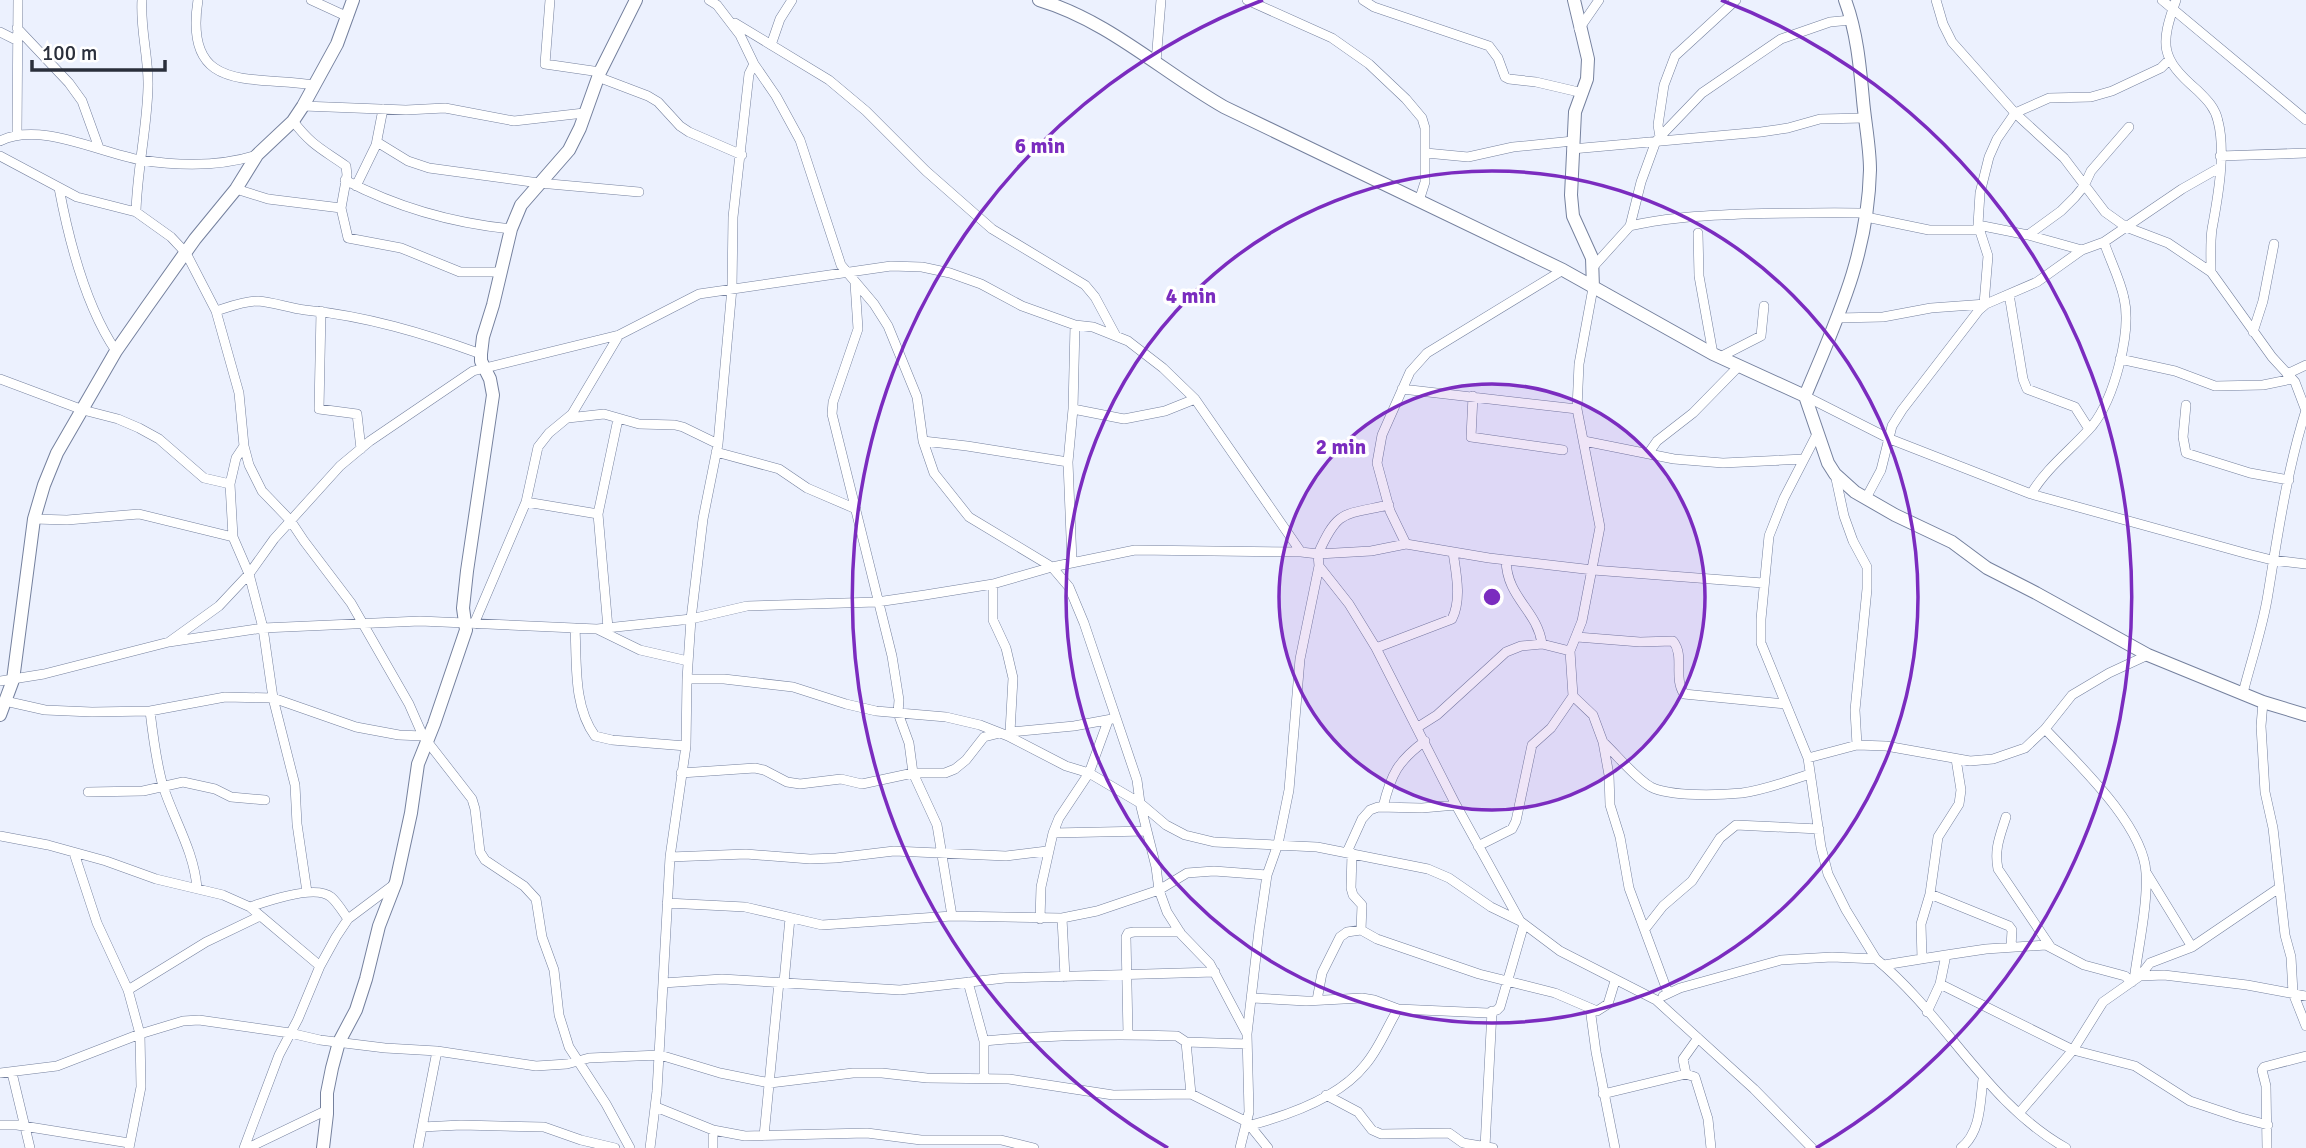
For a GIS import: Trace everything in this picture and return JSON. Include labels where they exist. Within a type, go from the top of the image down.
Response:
[{"type":"street","points":[[17,134],[18,0]]},
{"type":"street","points":[[136,212],[148,87],[141,18],[142,0]]},
{"type":"street","points":[[198,0],[194,31],[197,41],[208,62],[221,75],[263,82],[281,80],[315,85]]},
{"type":"street","points":[[311,0],[348,17]]},
{"type":"street","points":[[0,715],[5,701],[6,681],[34,519],[57,453],[116,351],[236,188],[257,155],[293,121],[303,106],[348,17],[353,0]]},
{"type":"street","points":[[550,0],[545,64],[599,75],[648,96],[689,132],[742,155]]},
{"type":"street","points":[[169,642],[219,606],[249,574],[290,520],[340,466],[473,371],[482,360],[500,272],[511,229],[521,205],[569,150],[599,75],[636,0]]},
{"type":"street","points":[[771,45],[780,19],[792,0]]},
{"type":"street","points":[[1039,0],[1082,15],[1224,107],[1563,270],[1716,355],[1890,439],[2031,494],[2272,560],[2306,564]]},
{"type":"street","points":[[1156,62],[1161,0]]},
{"type":"street","points":[[1247,0],[1325,33],[1370,64],[1422,118],[1425,128],[1425,182],[1419,201]]},
{"type":"street","points":[[1478,846],[1512,830],[1532,745],[1550,728],[1573,696],[1570,651],[1577,637],[1600,527],[1600,516],[1577,410],[1580,364],[1594,288],[1592,258],[1573,216],[1571,195],[1575,112],[1587,79],[1588,59],[1574,0]]},
{"type":"street","points":[[1580,29],[1599,0]]},
{"type":"street","points":[[1593,267],[1630,226],[1641,182],[1658,139],[1664,85],[1675,56],[1737,0]]},
{"type":"street","points":[[1845,0],[1858,54],[1870,167],[1866,215],[1860,254],[1838,318],[1805,396],[1828,463],[1835,474],[1855,492],[1952,542],[1987,568],[2110,636],[2148,655],[2263,702],[2306,715]]},
{"type":"street","points":[[1936,0],[1952,42],[2015,113],[2064,158],[2105,212],[2126,227],[2168,243],[2211,272],[2253,332],[2289,376],[2306,410],[2298,435],[2272,560],[2268,596],[2243,693]]},
{"type":"street","points":[[2162,0],[2174,5],[2306,120]]},
{"type":"street","points":[[1365,1],[1374,7],[1489,46],[1499,58],[1505,77],[1509,79],[1583,93]]},
{"type":"street","points":[[713,2],[730,20],[745,43],[754,64],[776,96],[800,140],[838,258],[888,326],[917,397],[923,441],[934,473],[969,517],[1052,566],[1069,587],[1111,719],[1137,780],[1159,890],[1167,912],[1180,932],[1210,964],[1247,1039]]},
{"type":"street","points":[[2174,5],[2166,40],[2168,61],[2176,72],[2210,102],[2218,119],[2220,156],[2218,197],[2212,230],[2211,272]]},
{"type":"street","points":[[730,20],[829,80],[992,229],[1085,285],[1104,312],[1116,336]]},
{"type":"street","points":[[1658,139],[1702,93],[1766,49],[1830,22],[1851,20]]},
{"type":"street","points":[[17,27],[69,83],[82,101],[99,148]]},
{"type":"street","points":[[0,32],[16,40]]},
{"type":"street","points":[[1866,498],[1881,470],[1892,426],[1985,304],[1988,256],[1979,228],[1979,202],[1984,171],[1997,139],[2015,113],[2049,98],[2091,97],[2112,91],[2161,68],[2168,61]]},
{"type":"street","points":[[650,1148],[660,1055],[670,857],[686,746],[691,619],[703,519],[717,448],[732,288],[733,217],[749,74],[754,64]]},
{"type":"street","points":[[303,106],[445,108],[514,121],[584,113]]},
{"type":"street","points":[[356,186],[377,142],[383,109]]},
{"type":"street","points":[[1426,153],[1468,157],[1513,147],[1761,132],[1820,118],[1864,118]]},
{"type":"street","points":[[293,121],[304,136],[348,170],[341,208],[347,236],[351,240],[401,248],[460,272],[500,272]]},
{"type":"street","points":[[2028,235],[2061,211],[2084,186],[2091,171],[2129,127]]},
{"type":"street","points":[[0,141],[17,134],[64,139],[139,159],[205,164],[228,163],[257,155]]},
{"type":"street","points":[[377,142],[408,161],[429,168],[539,183],[639,192]]},
{"type":"street","points":[[2220,156],[2306,153]]},
{"type":"street","points":[[0,156],[59,188],[90,201],[136,212],[171,237],[186,253],[216,311],[239,393],[244,446],[249,465],[262,491],[290,520],[351,603],[409,704],[425,739],[472,799],[480,852],[485,860],[524,886],[536,899],[542,937],[554,970],[559,1015],[569,1047],[606,1104],[630,1148]]},
{"type":"street","points":[[1838,318],[1883,317],[1931,308],[1985,304],[2037,282],[2082,250],[2104,242],[2182,189],[2219,168]]},
{"type":"street","points":[[345,180],[400,206],[437,217],[511,229]]},
{"type":"street","points":[[59,188],[89,299],[96,318],[116,351]]},
{"type":"street","points":[[236,188],[276,201],[341,208]]},
{"type":"street","points":[[1630,226],[1657,219],[1815,211],[1866,215],[1929,230],[1979,228],[2028,235],[2082,250]]},
{"type":"street","points":[[1698,233],[1699,276],[1716,355]]},
{"type":"street","points":[[2031,494],[2041,477],[2089,429],[2109,399],[2120,359],[2124,299],[2104,242]]},
{"type":"street","points":[[2253,332],[2263,301],[2274,244]]},
{"type":"street","points":[[216,311],[259,301],[366,318],[482,360],[619,335],[699,294],[891,266],[922,267],[950,273],[981,284],[1022,306],[1075,325],[1093,327],[1128,341],[1163,368],[1195,399],[1301,552]]},
{"type":"street","points":[[1406,544],[1389,505],[1377,463],[1377,453],[1409,372],[1427,353],[1563,270]]},
{"type":"street","points":[[855,283],[858,329],[833,402],[832,414],[891,656],[899,700],[898,713],[909,743],[913,773],[933,812],[952,916]]},
{"type":"street","points":[[2008,294],[2023,379],[2027,388],[2075,407],[2089,429]]},
{"type":"street","points":[[1716,355],[1761,336],[1764,306]]},
{"type":"street","points":[[321,310],[319,409],[357,414],[361,449]]},
{"type":"street","points":[[1093,327],[1104,312]]},
{"type":"street","points":[[1072,562],[1068,462],[1073,409],[1075,325]]},
{"type":"street","points":[[323,1148],[327,1093],[339,1042],[356,1010],[379,926],[396,882],[425,739],[470,623],[526,502],[538,447],[549,433],[568,418],[619,335]]},
{"type":"street","points":[[2120,359],[2175,371],[2215,386],[2263,385],[2289,376],[2306,365]]},
{"type":"street","points":[[470,623],[463,608],[493,395],[482,360]]},
{"type":"street","points":[[1648,454],[1657,441],[1693,413],[1739,366]]},
{"type":"street","points":[[0,379],[83,410],[118,419],[159,439],[204,478],[230,484]]},
{"type":"street","points":[[1402,389],[1577,410]]},
{"type":"street","points":[[1473,397],[1471,437],[1563,450]]},
{"type":"street","points":[[1073,409],[1124,419],[1165,411],[1195,399]]},
{"type":"street","points":[[2186,405],[2183,437],[2186,453],[2250,473],[2289,480]]},
{"type":"street","points":[[568,418],[604,414],[639,424],[683,427],[717,448],[779,470],[807,488],[856,509]]},
{"type":"street","points":[[608,628],[598,514],[618,419]]},
{"type":"street","points":[[1817,433],[1784,498],[1769,536],[1769,553],[1763,583],[1761,643],[1808,758],[1821,848],[1828,874],[1846,910],[1880,962],[1927,1012],[1983,1079],[2047,1137],[2066,1148]]},
{"type":"street","points":[[923,441],[1068,462]]},
{"type":"street","points":[[1584,441],[1674,460],[1723,463],[1804,459]]},
{"type":"street","points":[[244,446],[236,458],[230,484],[233,537],[249,574],[263,628],[273,698],[295,785],[307,892]]},
{"type":"street","points":[[1835,474],[1844,516],[1867,567],[1855,710],[1857,745]]},
{"type":"street","points":[[526,502],[598,514]]},
{"type":"street","points":[[1240,1148],[1249,1124],[1247,1039],[1267,876],[1278,844],[1289,790],[1300,659],[1319,566],[1318,554],[1335,521],[1350,514],[1389,505]]},
{"type":"street","points":[[34,519],[67,520],[139,514],[233,537]]},
{"type":"street","points":[[6,681],[169,642],[263,628],[421,621],[597,629],[691,619],[747,607],[877,602],[993,584],[1052,566],[1135,550],[1318,554],[1371,551],[1406,544],[1593,570],[1763,583]]},
{"type":"street","points":[[1376,648],[1451,619],[1456,610],[1457,586],[1453,552]]},
{"type":"street","points":[[1506,560],[1511,587],[1534,619],[1542,644]]},
{"type":"street","points":[[1252,998],[1374,999],[1398,1009],[1492,1012],[1500,1007],[1522,922],[1478,846],[1376,648],[1349,604],[1319,566]]},
{"type":"street","points":[[993,584],[993,620],[1006,648],[1013,678],[1006,734]]},
{"type":"street","points":[[575,628],[579,693],[586,720],[595,736],[612,740],[686,746]]},
{"type":"street","points":[[597,629],[640,650],[688,662]]},
{"type":"street","points":[[1577,637],[1640,642],[1673,641],[1678,647],[1679,686],[1684,694],[1786,704]]},
{"type":"street","points":[[1418,727],[1437,715],[1506,652],[1521,646],[1542,644],[1570,651]]},
{"type":"street","points":[[1808,758],[1857,745],[1886,746],[1970,761],[1993,759],[2025,748],[2045,729],[2072,695],[2109,673],[2148,655]]},
{"type":"street","points":[[687,680],[724,679],[793,687],[846,704],[898,713],[946,717],[980,725],[1006,734],[1047,757],[1089,774],[1140,803],[1166,825],[1185,835],[1214,842],[1278,844],[1350,852],[1429,869],[1458,883],[1491,907],[1522,922],[1560,951],[1656,1000],[1754,1089],[1811,1148]]},
{"type":"street","points":[[1573,696],[1593,715],[1604,742],[1610,804],[1620,837],[1629,888],[1668,993]]},
{"type":"street","points":[[5,701],[69,712],[150,711],[225,697],[273,698],[356,727],[425,739]]},
{"type":"street","points":[[2263,702],[2260,726],[2265,792],[2273,828],[2285,935],[2291,957],[2293,993],[2306,1026]]},
{"type":"street","points":[[150,711],[163,786],[180,824],[194,868],[197,888]]},
{"type":"street","points":[[681,773],[755,768],[800,785],[841,779],[862,784],[913,773],[945,773],[966,760],[984,737],[1111,719]]},
{"type":"street","points":[[1040,919],[1041,887],[1047,850],[1053,833],[1059,818],[1089,774],[1111,719]]},
{"type":"street","points":[[2045,729],[2102,790],[2129,827],[2140,846],[2146,872],[2192,947]]},
{"type":"street","points":[[1383,807],[1397,766],[1406,755],[1425,741]]},
{"type":"street","points":[[1604,742],[1641,780],[1653,788],[1669,791],[1743,793],[1810,774]]},
{"type":"street","points":[[1922,959],[1921,924],[1930,894],[1938,837],[1959,804],[1961,790],[1956,759]]},
{"type":"street","points":[[88,792],[143,791],[177,782],[194,783],[231,797],[265,800]]},
{"type":"street","points":[[1361,930],[1362,905],[1353,895],[1350,852],[1362,820],[1370,810],[1383,807],[1457,805]]},
{"type":"street","points":[[2006,817],[1997,842],[1995,855],[1998,869],[2050,946],[2084,965],[2135,979],[2164,975],[2247,985],[2306,996]]},
{"type":"street","points":[[1645,929],[1663,906],[1692,881],[1720,838],[1736,825],[1819,829]]},
{"type":"street","points":[[1053,833],[1147,831]]},
{"type":"street","points":[[0,836],[48,845],[106,861],[156,879],[223,895],[250,907],[320,966]]},
{"type":"street","points":[[670,857],[746,853],[810,859],[894,851],[1006,856],[1047,850]]},
{"type":"street","points":[[0,1125],[25,1126],[129,1145],[141,1087],[140,1034],[128,990],[97,923],[74,853]]},
{"type":"street","points":[[667,903],[746,907],[822,925],[952,916],[1040,919],[1097,911],[1159,890],[1187,873],[1214,871],[1267,876]]},
{"type":"street","points":[[2135,979],[2146,872]]},
{"type":"street","points":[[246,1148],[278,1055],[320,966],[348,919],[396,882]]},
{"type":"street","points":[[2020,1112],[2073,1050],[2103,1002],[2135,979],[2150,963],[2192,947],[2279,888]]},
{"type":"street","points":[[250,907],[307,892],[319,892],[331,897],[348,919]]},
{"type":"street","points":[[1930,894],[2009,926],[2012,930],[2011,947]]},
{"type":"street","points":[[128,990],[206,942],[261,916]]},
{"type":"street","points":[[764,1136],[790,918]]},
{"type":"street","points":[[1062,918],[1065,977]]},
{"type":"street","points":[[1317,999],[1322,973],[1340,937],[1347,932],[1361,930],[1377,939],[1507,982],[1555,993],[1597,1011],[1608,1004],[1615,981]]},
{"type":"street","points":[[1128,1035],[1128,933],[1180,932]]},
{"type":"street","points":[[1656,1000],[1668,993],[1781,960],[1832,957],[1880,962],[2011,947],[2050,946]]},
{"type":"street","points":[[1927,1012],[1940,984],[1947,955]]},
{"type":"street","points":[[663,983],[722,979],[900,990],[1005,978],[1215,972]]},
{"type":"street","points":[[968,982],[984,1041],[984,1077]]},
{"type":"street","points":[[1940,984],[2073,1050],[2135,1066],[2190,1101],[2238,1118],[2268,1125]]},
{"type":"street","points":[[1590,1008],[1603,1094],[1615,1148]]},
{"type":"street","points":[[1249,1124],[1292,1114],[1356,1075],[1366,1064],[1398,1009]]},
{"type":"street","points":[[1326,1095],[1358,1112],[1372,1130],[1381,1134],[1449,1133],[1453,1134],[1455,1143],[1489,1147],[1492,1012]]},
{"type":"street","points":[[0,1073],[66,1064],[140,1034],[191,1019],[339,1042],[437,1051],[536,1066],[567,1064],[578,1060],[660,1055],[720,1073],[770,1083],[853,1073],[984,1077],[1036,1082],[1113,1095],[1191,1094],[1249,1124],[1268,1148]]},
{"type":"street","points":[[984,1041],[1030,1036],[1128,1035],[1177,1036],[1186,1042],[1247,1039]]},
{"type":"street","points":[[1686,1074],[1683,1059],[1698,1038]]},
{"type":"street","points":[[1186,1042],[1191,1094]]},
{"type":"street","points":[[418,1148],[437,1051]]},
{"type":"street","points":[[2266,1148],[2266,1086],[2262,1070],[2264,1067],[2306,1056]]},
{"type":"street","points":[[12,1073],[30,1148]]},
{"type":"street","points":[[1603,1094],[1686,1074],[1695,1077],[1708,1119],[1711,1148]]},
{"type":"street","points":[[1961,1148],[1970,1141],[1977,1126],[1983,1079]]},
{"type":"street","points":[[656,1107],[713,1130],[746,1136],[867,1133],[921,1140],[1001,1140],[1034,1148]]},
{"type":"street","points":[[246,1148],[327,1110]]},
{"type":"street","points":[[422,1127],[544,1127],[615,1148]]},
{"type":"street","points":[[713,1130],[713,1148]]}]
